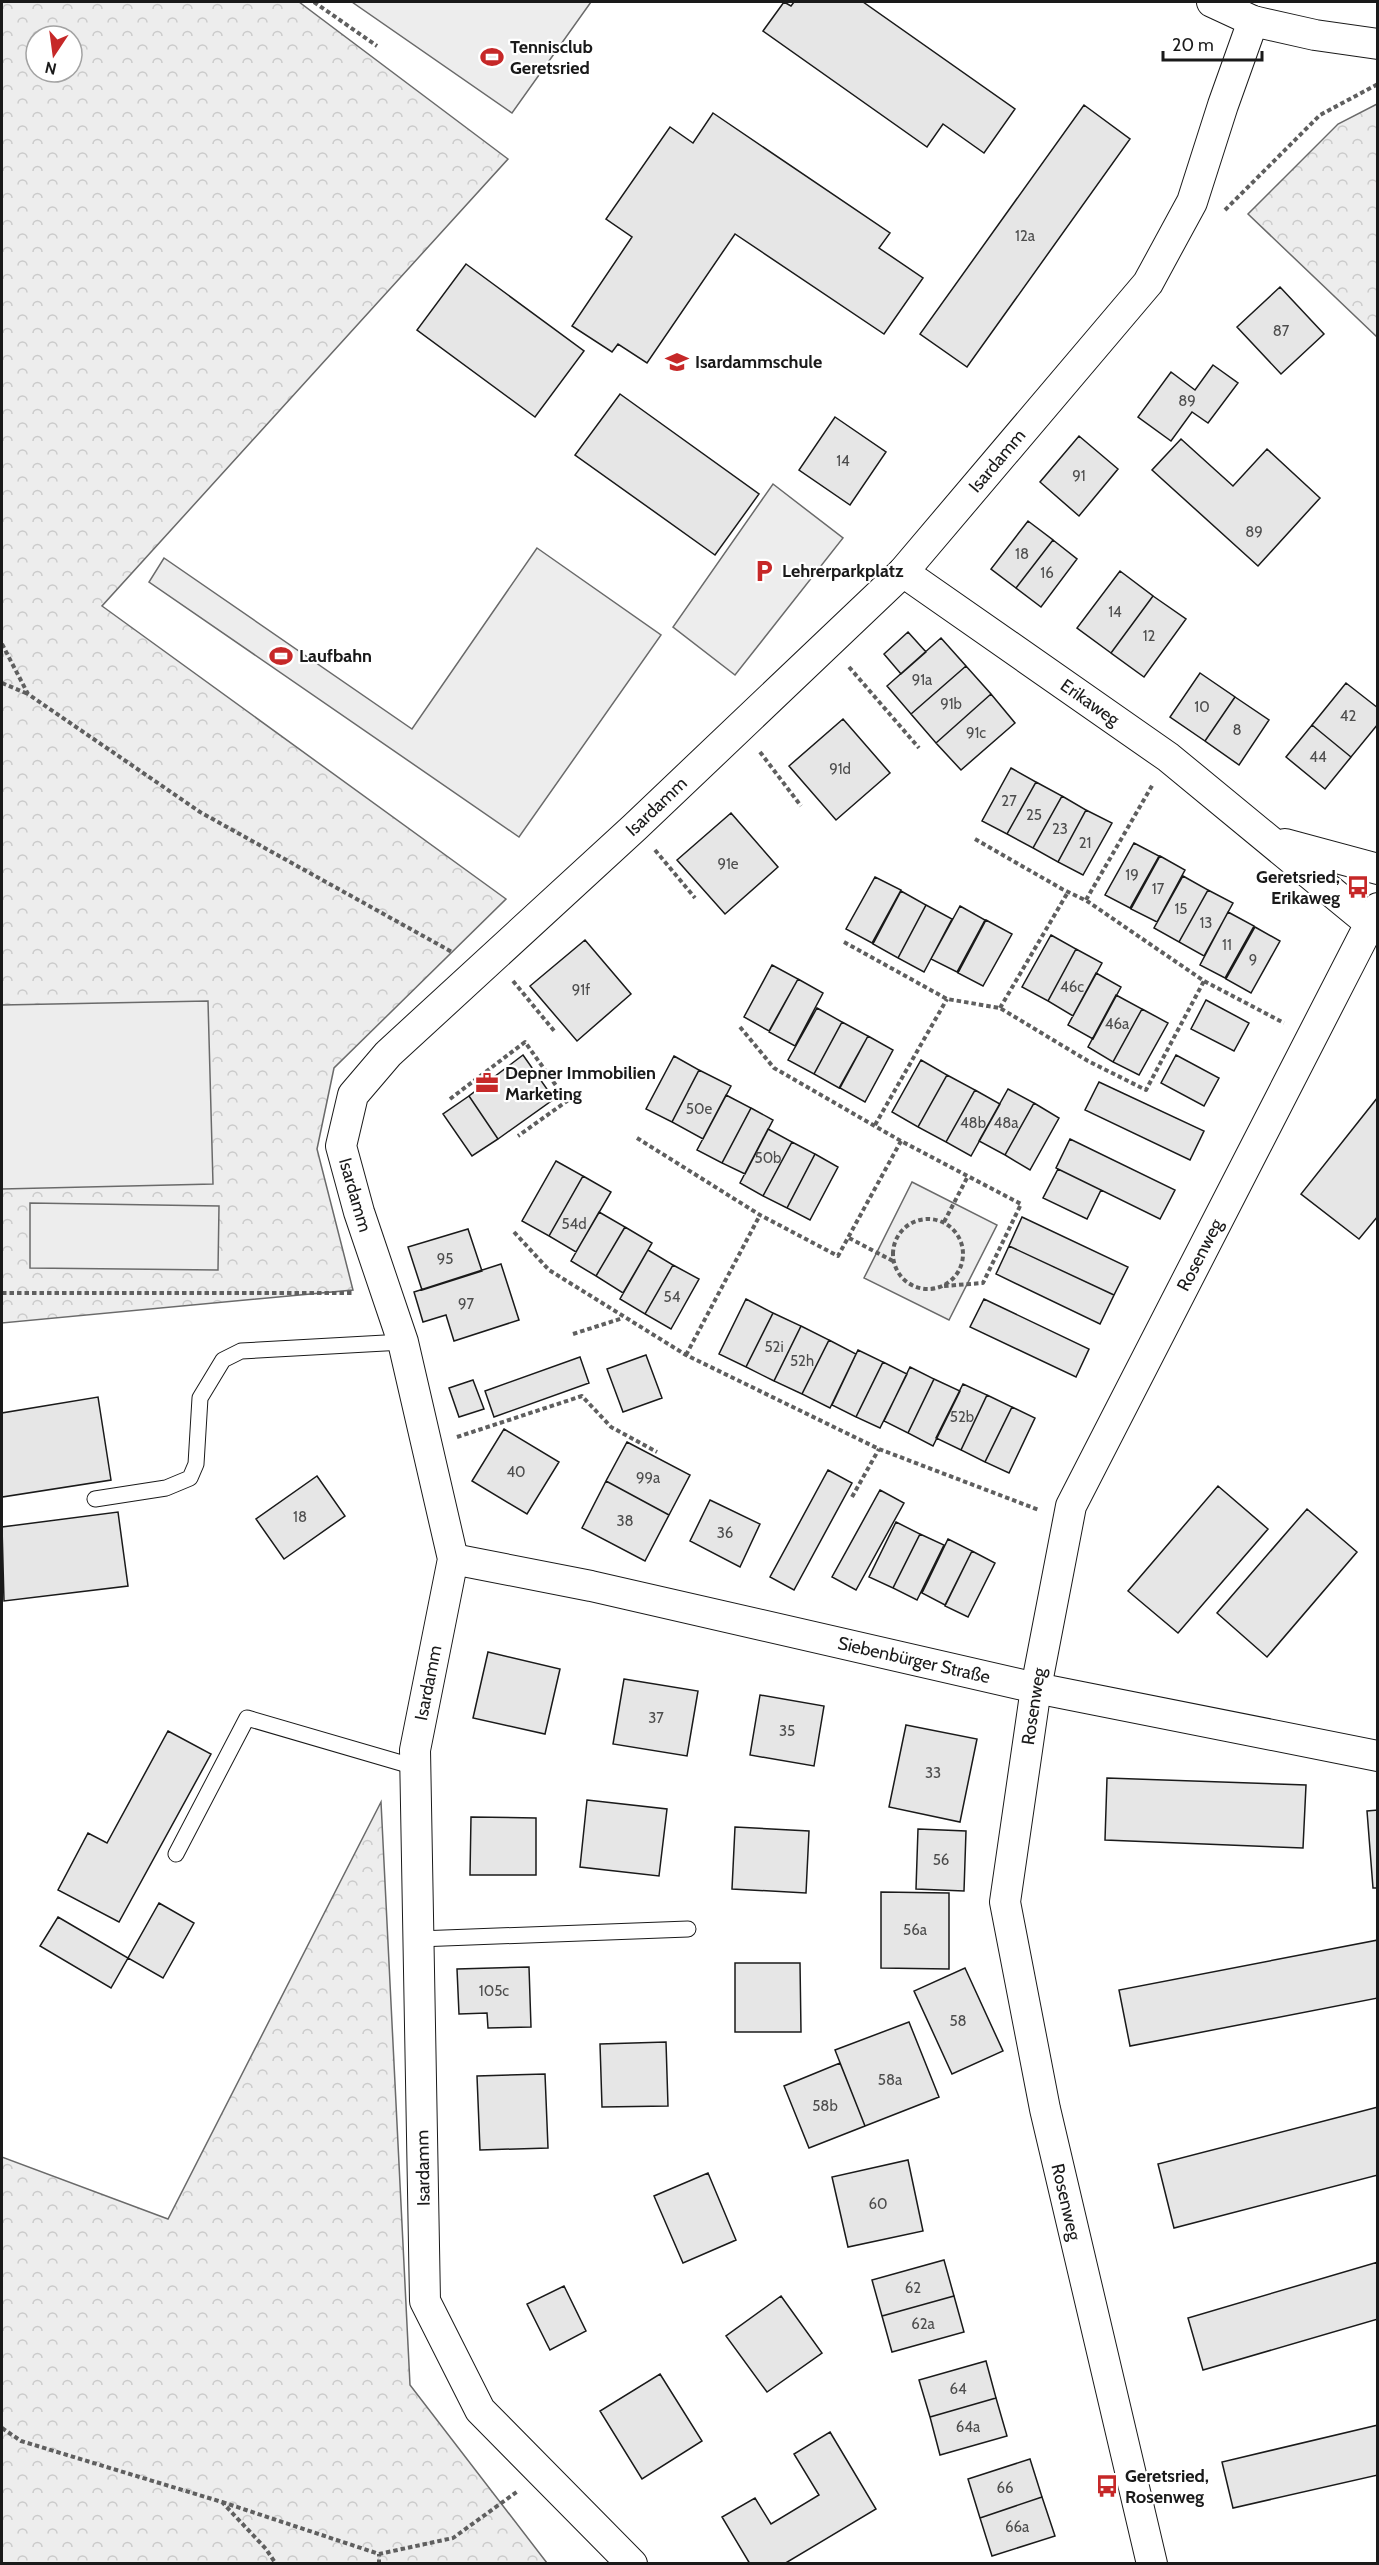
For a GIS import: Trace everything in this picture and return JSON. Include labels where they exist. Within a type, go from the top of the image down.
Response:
[{"type":"street","points":[[1212,2],[1252,21],[1315,35],[1377,44]]},
{"type":"street","name":"Isardamm","points":[[632,2564],[480,2410],[426,2301],[415,1750],[453,1559],[402,1342],[359,1212],[341,1146],[353,1095],[388,1054],[635,827],[903,572],[1148,283],[1192,202],[1222,105],[1252,21]]},
{"type":"street","name":"Erikaweg","points":[[903,572],[1168,757],[1375,920]]},
{"type":"street","name":"Erikaweg","points":[[1272,840],[1377,869]]},
{"type":"street","name":"Rosenweg","points":[[1152,2564],[1045,2109],[1005,1902],[1036,1688],[1071,1506],[1311,1038],[1375,920]]},
{"type":"street","name":"Siebenbürger Straße","points":[[453,1559],[591,1586],[1036,1688],[1377,1756]]},
{"type":"lane","points":[[95,1499],[166,1488],[190,1478],[196,1464],[200,1398],[223,1360],[241,1351],[402,1342]]},
{"type":"lane","points":[[176,1854],[247,1718],[415,1767]]},
{"type":"lane","points":[[418,1940],[688,1929]]},
{"type":"path","points":[[314,2],[377,46]]},
{"type":"path","points":[[1224,211],[1320,115],[1377,84]]},
{"type":"path","points":[[828,643],[919,748]]},
{"type":"path","points":[[2,644],[28,694]]},
{"type":"path","points":[[2,683],[28,694],[200,812],[488,963],[555,1032]]},
{"type":"path","points":[[740,726],[801,806]]},
{"type":"path","points":[[1086,900],[1168,757]]},
{"type":"path","points":[[635,827],[695,898]]},
{"type":"path","points":[[975,839],[1086,900],[1204,981],[1311,1038]]},
{"type":"path","points":[[1000,1008],[1068,892]]},
{"type":"path","points":[[844,942],[947,999],[1000,1008],[1088,1061],[1146,1090],[1204,981]]},
{"type":"path","points":[[875,1125],[947,999]]},
{"type":"path","points":[[740,1027],[774,1068],[901,1141],[1021,1204],[983,1283],[934,1289],[912,1286],[903,1279],[893,1261],[849,1238]]},
{"type":"path","points":[[450,1099],[525,1042],[567,1101],[518,1136]]},
{"type":"path","points":[[637,1138],[760,1215],[838,1256],[901,1141]]},
{"type":"path","points":[[945,1222],[968,1176]]},
{"type":"path","points":[[686,1355],[760,1215]]},
{"type":"path","points":[[893,1261],[896,1239],[903,1229],[922,1219],[934,1218],[945,1222],[960,1238],[964,1260],[953,1280],[944,1286]]},
{"type":"path","points":[[514,1232],[549,1270],[686,1355],[879,1449],[1067,1521]]},
{"type":"path","points":[[2,1293],[387,1292]]},
{"type":"path","points":[[573,1334],[624,1318]]},
{"type":"path","points":[[428,1447],[582,1396],[611,1427],[657,1452]]},
{"type":"path","points":[[852,1497],[879,1449]]},
{"type":"path","points":[[2,2428],[21,2440],[222,2502],[379,2554],[453,2538],[543,2473]]},
{"type":"path","points":[[222,2502],[266,2549],[276,2564]]},
{"type":"path","points":[[378,2564],[379,2554]]},
{"type":"green space","points":[[2,2],[299,2],[508,159],[102,606],[506,899],[334,1068],[317,1149],[353,1290],[2,1323]]},
{"type":"green space","points":[[1377,104],[1377,337],[1248,214],[1338,124]]},
{"type":"green space","points":[[381,1802],[410,2385],[547,2563],[2,2563],[2,2157],[168,2219]]},
{"type":"shaded area","name":"Tennisclub Geretsried","points":[[352,2],[591,2],[512,113]]},
{"type":"shaded area","name":"Lehrerparkplatz","points":[[773,484],[843,538],[735,675],[673,627]]},
{"type":"shaded area","points":[[537,548],[661,635],[519,837],[149,582],[164,558],[412,729]]},
{"type":"shaded area","points":[[208,1001],[213,1184],[2,1189],[2,1005]]},
{"type":"shaded area","points":[[912,1182],[997,1225],[949,1320],[864,1278]]},
{"type":"shaded area","points":[[30,1203],[219,1206],[218,1270],[30,1268]]},
{"type":"building","points":[[784,2],[791,6],[794,2],[863,2],[1015,109],[984,153],[943,124],[927,147],[763,31]]},
{"type":"building","points":[[1084,105],[1130,139],[967,367],[920,334]]},
{"type":"building","points":[[713,113],[890,233],[879,248],[923,278],[884,334],[735,234],[647,363],[618,344],[612,352],[572,326],[632,237],[606,219],[670,127],[693,143]]},
{"type":"building","points":[[466,264],[584,351],[535,417],[417,330]]},
{"type":"building","points":[[1280,287],[1324,334],[1281,374],[1237,327]]},
{"type":"building","points":[[1213,365],[1238,383],[1208,423],[1192,412],[1171,441],[1138,417],[1171,372],[1195,390]]},
{"type":"building","points":[[620,394],[759,494],[715,555],[575,455]]},
{"type":"building","points":[[835,417],[886,452],[850,505],[799,470]]},
{"type":"building","points":[[1079,436],[1118,469],[1079,516],[1040,482]]},
{"type":"building","points":[[1181,439],[1233,486],[1267,449],[1320,498],[1258,566],[1152,470]]},
{"type":"building","points":[[1028,521],[1053,540],[1016,588],[991,569]]},
{"type":"building","points":[[1053,540],[1077,559],[1041,607],[1016,588]]},
{"type":"building","points":[[1120,571],[1153,596],[1111,653],[1077,628]]},
{"type":"building","points":[[1153,596],[1186,619],[1144,677],[1111,653]]},
{"type":"building","points":[[908,632],[926,652],[901,674],[884,654]]},
{"type":"building","points":[[941,638],[966,666],[911,714],[887,686]]},
{"type":"building","points":[[966,666],[991,694],[936,743],[911,714]]},
{"type":"building","points":[[1200,673],[1235,697],[1205,741],[1170,717]]},
{"type":"building","points":[[1346,683],[1378,708],[1378,724],[1351,757],[1312,725]]},
{"type":"building","points":[[991,694],[1015,723],[961,770],[936,743]]},
{"type":"building","points":[[1235,697],[1269,720],[1239,765],[1205,741]]},
{"type":"building","points":[[843,719],[890,773],[836,820],[789,766]]},
{"type":"building","points":[[1312,725],[1351,757],[1325,789],[1286,757]]},
{"type":"building","points":[[1011,768],[1036,782],[1007,834],[982,821]]},
{"type":"building","points":[[1036,782],[1062,796],[1033,848],[1007,834]]},
{"type":"building","points":[[1062,796],[1086,810],[1058,862],[1033,848]]},
{"type":"building","points":[[1086,810],[1112,823],[1083,875],[1058,862]]},
{"type":"building","points":[[731,813],[778,867],[725,914],[677,860]]},
{"type":"building","points":[[1134,843],[1159,856],[1130,908],[1105,895]]},
{"type":"building","points":[[1160,856],[1185,870],[1157,922],[1131,909]]},
{"type":"building","points":[[1183,876],[1208,890],[1179,942],[1154,928]]},
{"type":"building","points":[[875,877],[901,890],[872,943],[846,929]]},
{"type":"building","points":[[1208,890],[1233,903],[1204,956],[1179,942]]},
{"type":"building","points":[[901,891],[926,905],[898,958],[873,944]]},
{"type":"building","points":[[926,905],[952,919],[924,972],[898,958]]},
{"type":"building","points":[[960,906],[985,920],[957,972],[931,959]]},
{"type":"building","points":[[1228,912],[1254,926],[1225,978],[1200,965]]},
{"type":"building","points":[[986,920],[1012,934],[983,986],[958,973]]},
{"type":"building","points":[[1255,927],[1280,941],[1251,993],[1226,979]]},
{"type":"building","points":[[1051,935],[1076,949],[1048,1001],[1022,987]]},
{"type":"building","points":[[585,940],[631,994],[577,1041],[530,986]]},
{"type":"building","points":[[1076,949],[1102,963],[1073,1016],[1048,1001]]},
{"type":"building","points":[[772,965],[798,979],[769,1031],[744,1017]]},
{"type":"building","points":[[1096,973],[1121,987],[1093,1039],[1068,1025]]},
{"type":"building","points":[[798,979],[823,993],[795,1046],[769,1032]]},
{"type":"building","points":[[1116,995],[1142,1009],[1113,1062],[1088,1047]]},
{"type":"building","points":[[1206,1000],[1249,1023],[1234,1051],[1191,1029]]},
{"type":"building","points":[[817,1008],[842,1022],[814,1074],[788,1060]]},
{"type":"building","points":[[1142,1009],[1168,1023],[1139,1075],[1113,1062]]},
{"type":"building","points":[[842,1022],[868,1036],[839,1088],[814,1074]]},
{"type":"building","points":[[868,1036],[893,1050],[865,1102],[840,1088]]},
{"type":"building","points":[[523,1055],[554,1099],[498,1139],[469,1096]]},
{"type":"building","points":[[1176,1055],[1219,1078],[1204,1106],[1161,1083]]},
{"type":"building","points":[[674,1056],[699,1070],[672,1122],[646,1109]]},
{"type":"building","points":[[921,1060],[947,1075],[918,1127],[892,1112]]},
{"type":"building","points":[[699,1070],[731,1086],[703,1139],[672,1122]]},
{"type":"building","points":[[947,1075],[975,1090],[946,1142],[918,1127]]},
{"type":"building","points":[[1099,1082],[1204,1131],[1190,1160],[1085,1110]]},
{"type":"building","points":[[1008,1089],[1034,1103],[1005,1155],[979,1141]]},
{"type":"building","points":[[975,1090],[1000,1104],[971,1156],[946,1142]]},
{"type":"building","points":[[726,1095],[751,1108],[722,1163],[697,1150]]},
{"type":"building","points":[[469,1096],[498,1139],[472,1156],[443,1114]]},
{"type":"building","points":[[1378,1097],[1378,1216],[1359,1239],[1301,1194]]},
{"type":"building","points":[[1034,1103],[1059,1118],[1030,1170],[1005,1155]]},
{"type":"building","points":[[751,1108],[773,1120],[745,1174],[722,1163]]},
{"type":"building","points":[[768,1129],[792,1142],[763,1196],[740,1183]]},
{"type":"building","points":[[1070,1139],[1175,1190],[1160,1219],[1056,1168]]},
{"type":"building","points":[[792,1142],[815,1154],[787,1208],[763,1196]]},
{"type":"building","points":[[815,1154],[838,1167],[810,1220],[787,1208]]},
{"type":"building","points":[[556,1161],[583,1176],[549,1236],[522,1221]]},
{"type":"building","points":[[1058,1169],[1101,1190],[1087,1219],[1043,1198]]},
{"type":"building","points":[[583,1176],[611,1192],[576,1252],[549,1236]]},
{"type":"building","points":[[599,1212],[625,1227],[596,1276],[571,1261]]},
{"type":"building","points":[[1022,1217],[1128,1267],[1114,1295],[1009,1246]]},
{"type":"building","points":[[625,1227],[652,1243],[623,1293],[596,1276]]},
{"type":"building","points":[[468,1229],[482,1271],[422,1290],[408,1247]]},
{"type":"building","points":[[1009,1246],[1114,1295],[1100,1324],[996,1274]]},
{"type":"building","points":[[648,1250],[673,1265],[645,1314],[620,1299]]},
{"type":"building","points":[[501,1264],[519,1320],[454,1341],[446,1315],[423,1322],[414,1292]]},
{"type":"building","points":[[673,1265],[699,1279],[671,1329],[645,1314]]},
{"type":"building","points":[[746,1299],[773,1313],[746,1367],[719,1354]]},
{"type":"building","points":[[984,1299],[1089,1349],[1076,1377],[970,1327]]},
{"type":"building","points":[[773,1313],[801,1326],[774,1381],[746,1367]]},
{"type":"building","points":[[801,1326],[829,1340],[802,1394],[774,1381]]},
{"type":"building","points":[[829,1340],[856,1354],[830,1408],[802,1394]]},
{"type":"building","points":[[858,1350],[883,1362],[856,1417],[832,1405]]},
{"type":"building","points":[[646,1355],[662,1398],[623,1412],[607,1369]]},
{"type":"building","points":[[580,1357],[589,1383],[494,1417],[485,1391]]},
{"type":"building","points":[[883,1362],[907,1374],[880,1428],[856,1417]]},
{"type":"building","points":[[910,1367],[934,1379],[908,1433],[884,1421]]},
{"type":"building","points":[[934,1379],[960,1391],[933,1446],[908,1433]]},
{"type":"building","points":[[473,1380],[484,1409],[459,1417],[449,1388]]},
{"type":"building","points":[[963,1384],[987,1395],[961,1450],[936,1438]]},
{"type":"building","points":[[987,1395],[1012,1407],[985,1462],[961,1450]]},
{"type":"building","points":[[98,1397],[111,1480],[2,1497],[2,1413]]},
{"type":"building","points":[[1012,1407],[1035,1418],[1009,1473],[985,1462]]},
{"type":"building","points":[[504,1429],[559,1462],[527,1514],[472,1481]]},
{"type":"building","points":[[627,1442],[690,1475],[669,1515],[606,1481]]},
{"type":"building","points":[[828,1470],[852,1483],[794,1590],[770,1577]]},
{"type":"building","points":[[317,1476],[345,1516],[284,1559],[256,1519]]},
{"type":"building","points":[[606,1481],[669,1515],[645,1561],[582,1528]]},
{"type":"building","points":[[1218,1486],[1268,1529],[1178,1633],[1128,1591]]},
{"type":"building","points":[[880,1490],[904,1503],[856,1590],[832,1577]]},
{"type":"building","points":[[710,1500],[760,1524],[740,1567],[690,1541]]},
{"type":"building","points":[[1307,1509],[1357,1552],[1267,1657],[1217,1613]]},
{"type":"building","points":[[118,1512],[128,1586],[4,1601],[2,1527]]},
{"type":"building","points":[[896,1522],[920,1534],[893,1588],[869,1577]]},
{"type":"building","points":[[920,1534],[944,1545],[917,1600],[893,1588]]},
{"type":"building","points":[[948,1539],[972,1551],[945,1605],[922,1593]]},
{"type":"building","points":[[972,1551],[995,1563],[968,1617],[945,1606]]},
{"type":"building","points":[[488,1652],[560,1669],[545,1734],[473,1718]]},
{"type":"building","points":[[624,1679],[698,1691],[687,1756],[613,1744]]},
{"type":"building","points":[[760,1695],[824,1706],[814,1766],[750,1755]]},
{"type":"building","points":[[906,1725],[977,1739],[960,1822],[889,1807]]},
{"type":"building","points":[[168,1731],[211,1754],[119,1922],[58,1890],[88,1833],[107,1843]]},
{"type":"building","points":[[1107,1778],[1306,1785],[1303,1848],[1105,1840]]},
{"type":"building","points":[[587,1800],[667,1809],[659,1876],[580,1867]]},
{"type":"building","points":[[1378,1810],[1378,1888],[1373,1888],[1367,1811]]},
{"type":"building","points":[[471,1817],[536,1818],[536,1875],[470,1875]]},
{"type":"building","points":[[735,1827],[809,1831],[806,1893],[732,1889]]},
{"type":"building","points":[[918,1829],[966,1831],[964,1891],[916,1889]]},
{"type":"building","points":[[881,1892],[949,1893],[949,1969],[881,1968]]},
{"type":"building","points":[[159,1903],[194,1923],[163,1978],[128,1958]]},
{"type":"building","points":[[58,1917],[128,1958],[111,1988],[40,1946]]},
{"type":"building","points":[[1378,1940],[1378,1998],[1130,2046],[1119,1990]]},
{"type":"building","points":[[735,1963],[800,1963],[801,2032],[735,2032]]},
{"type":"building","points":[[529,1967],[531,2027],[488,2028],[487,2013],[459,2014],[457,1969]]},
{"type":"building","points":[[965,1968],[1003,2051],[952,2074],[914,1991]]},
{"type":"building","points":[[909,2022],[939,2097],[865,2126],[835,2050]]},
{"type":"building","points":[[666,2042],[668,2106],[602,2107],[600,2044]]},
{"type":"building","points":[[840,2063],[865,2126],[809,2148],[784,2086]]},
{"type":"building","points":[[545,2074],[548,2148],[480,2150],[477,2076]]},
{"type":"building","points":[[1378,2107],[1378,2175],[1174,2228],[1158,2164]]},
{"type":"building","points":[[908,2160],[923,2231],[848,2247],[832,2177]]},
{"type":"building","points":[[708,2173],[736,2240],[683,2263],[654,2196]]},
{"type":"building","points":[[944,2260],[954,2296],[882,2316],[872,2280]]},
{"type":"building","points":[[1378,2262],[1378,2319],[1203,2370],[1188,2318]]},
{"type":"building","points":[[564,2286],[586,2331],[550,2350],[527,2304]]},
{"type":"building","points":[[781,2296],[822,2353],[767,2392],[726,2336]]},
{"type":"building","points":[[954,2296],[964,2332],[892,2352],[882,2316]]},
{"type":"building","points":[[986,2361],[996,2398],[930,2417],[919,2380]]},
{"type":"building","points":[[660,2374],[702,2441],[642,2479],[600,2411]]},
{"type":"building","points":[[996,2398],[1007,2436],[940,2455],[930,2417]]},
{"type":"building","points":[[1378,2425],[1378,2475],[1233,2508],[1222,2462]]},
{"type":"building","points":[[830,2432],[876,2509],[784,2564],[750,2564],[722,2517],[755,2498],[771,2524],[819,2495],[794,2454]]},
{"type":"building","points":[[1030,2459],[1042,2497],[980,2518],[968,2479]]},
{"type":"building","points":[[1042,2497],[1055,2536],[992,2556],[980,2518]]},
{"type":"place","name":"Tennisclub Geretsried","points":[[492,57]]},
{"type":"place","name":"Isardammschule","points":[[677,362]]},
{"type":"place","name":"Lehrerparkplatz","points":[[764,571]]},
{"type":"place","name":"Laufbahn","points":[[281,656]]},
{"type":"place","name":"Geretsried, Erikaweg","points":[[1358,887]]},
{"type":"place","name":"Depner Immobilien Marketing","points":[[487,1083]]},
{"type":"place","name":"Geretsried, Rosenweg","points":[[1107,2486]]}]
